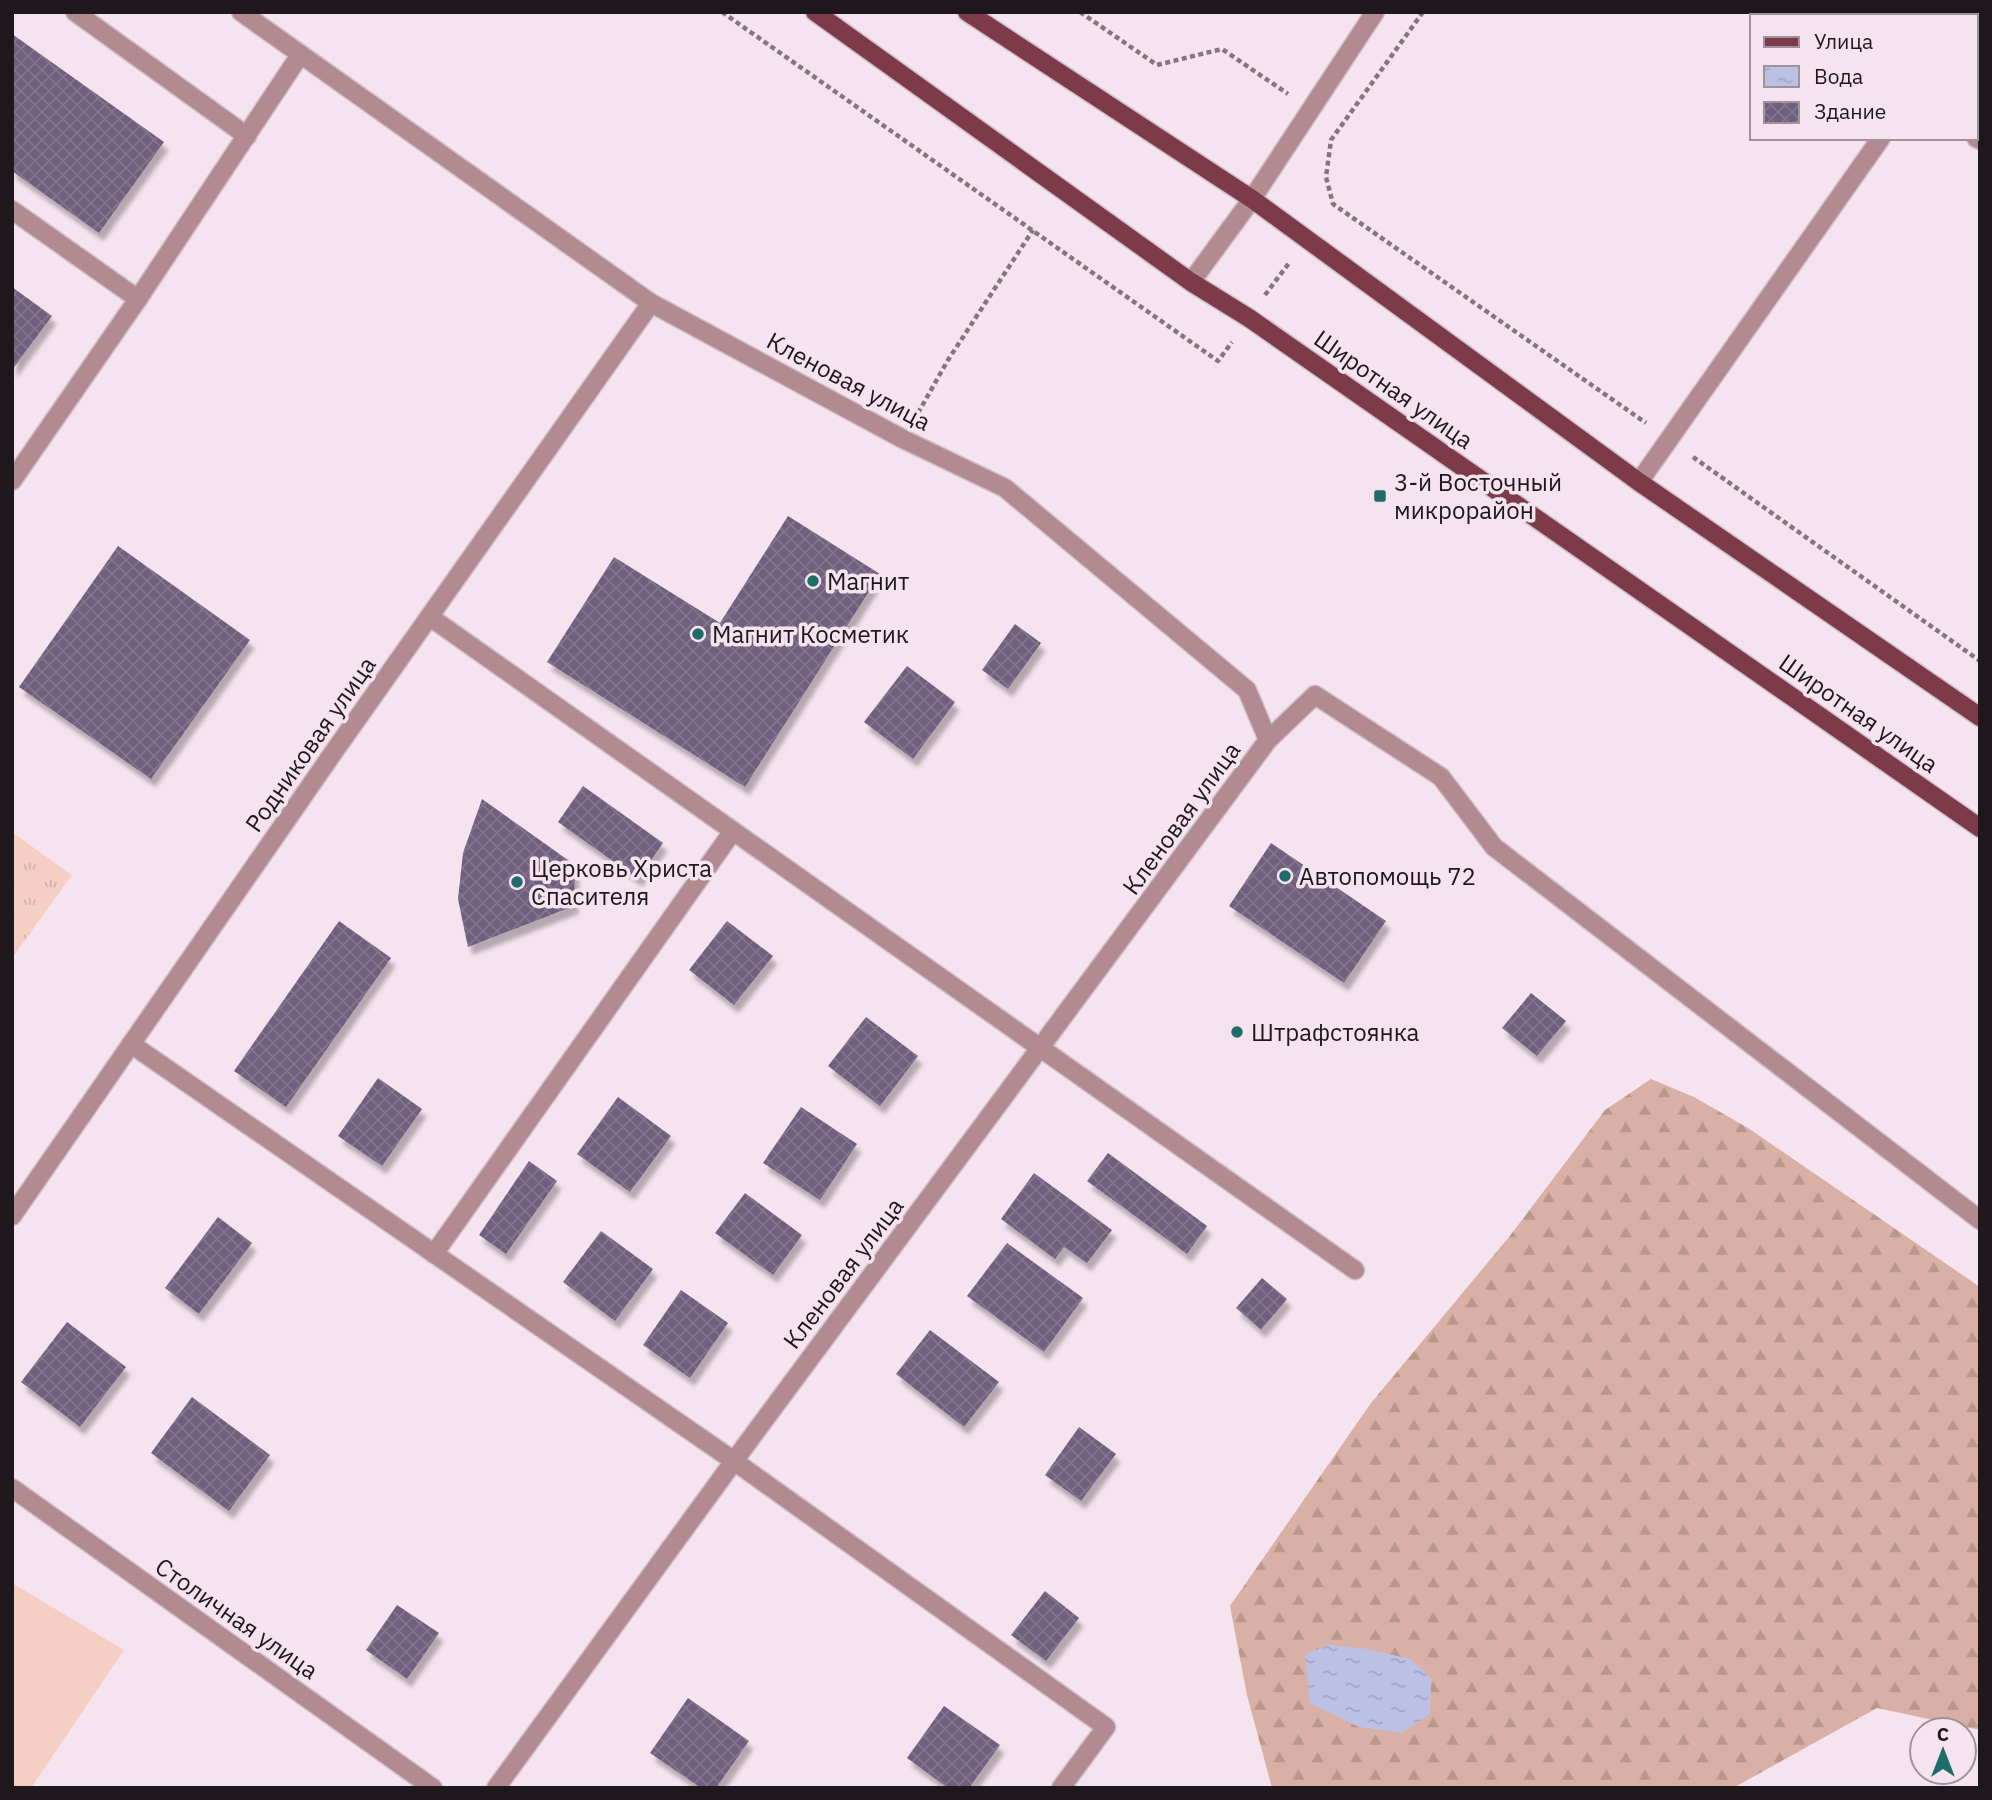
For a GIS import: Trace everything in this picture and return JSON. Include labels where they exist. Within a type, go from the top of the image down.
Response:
[{"type":"main road","name":"Широтная улица","points":[[815,12],[1191,282],[1261,326],[1980,828]]},
{"type":"main road","points":[[967,12],[1252,199],[1639,482],[1980,717]]},
{"type":"street","points":[[75,12],[247,136]]},
{"type":"street","name":"Кленовая улица","points":[[241,12],[651,303],[903,439],[1005,488],[1247,690],[1268,740],[734,1461],[496,1788]]},
{"type":"street","points":[[1191,282],[1252,199],[1375,12]]},
{"type":"street","points":[[12,481],[138,299],[300,55]]},
{"type":"street","points":[[1639,482],[1880,140]]},
{"type":"street","points":[[12,210],[138,299]]},
{"type":"street","name":"Родниковая улица","points":[[12,1216],[651,303]]},
{"type":"street","points":[[430,617],[1355,1270]]},
{"type":"street","points":[[1268,740],[1315,695],[1441,777],[1494,847],[1980,1220]]},
{"type":"street","points":[[434,1254],[733,831]]},
{"type":"street","points":[[131,1044],[734,1461],[1106,1727],[1061,1788]]},
{"type":"street","name":"Столичная улица","points":[[12,1488],[433,1788]]},
{"type":"path","points":[[1080,12],[1157,65],[1222,49],[1310,110],[1331,140]]},
{"type":"path","points":[[1333,204],[1326,177],[1331,140],[1423,12]]},
{"type":"path","points":[[903,439],[954,351],[1032,230]]},
{"type":"green space","points":[[12,832],[72,875],[12,958]]},
{"type":"green space","points":[[1651,1079],[1694,1097],[1748,1128],[1980,1287],[1980,1730],[1978,1716],[1914,1716],[1877,1708],[1733,1788],[1272,1788],[1247,1695],[1230,1606],[1371,1403],[1509,1237],[1605,1110]]},
{"type":"green space","points":[[12,1583],[124,1650],[31,1788],[12,1788]]},
{"type":"water","points":[[1329,1645],[1368,1649],[1410,1659],[1431,1678],[1430,1714],[1402,1733],[1359,1727],[1310,1703],[1305,1654]]},
{"type":"building","points":[[1910,12],[1980,12],[1980,61],[1978,14]]},
{"type":"building","points":[[12,34],[164,142],[99,233],[12,171]]},
{"type":"building","points":[[12,287],[52,316],[12,370]]},
{"type":"building","points":[[788,516],[880,574],[745,787],[547,662],[614,557],[720,623]]},
{"type":"building","points":[[118,546],[250,640],[151,779],[19,687]]},
{"type":"building","points":[[1015,624],[1041,643],[1008,689],[982,670]]},
{"type":"building","points":[[907,666],[955,702],[913,759],[864,722]]},
{"type":"building","points":[[583,786],[663,843],[638,879],[558,822]]},
{"type":"building","name":"Церковь Христа Спасителя","points":[[482,799],[575,865],[574,906],[468,947],[458,899],[463,853]]},
{"type":"building","points":[[1271,843],[1386,921],[1344,983],[1229,906]]},
{"type":"building","points":[[339,921],[391,958],[286,1107],[234,1071]]},
{"type":"building","points":[[727,921],[773,956],[734,1005],[689,970]]},
{"type":"building","points":[[1531,993],[1566,1021],[1537,1056],[1502,1028]]},
{"type":"building","points":[[866,1017],[918,1056],[880,1106],[828,1066]]},
{"type":"building","points":[[378,1078],[422,1109],[382,1166],[338,1136]]},
{"type":"building","points":[[618,1097],[671,1136],[630,1192],[577,1154]]},
{"type":"building","points":[[801,1107],[857,1144],[820,1200],[763,1163]]},
{"type":"building","points":[[1108,1153],[1207,1226],[1187,1254],[1087,1181]]},
{"type":"building","points":[[529,1161],[557,1181],[506,1254],[479,1235]]},
{"type":"building","points":[[1034,1173],[1112,1230],[1087,1263],[1064,1247],[1055,1259],[1001,1219]]},
{"type":"building","points":[[745,1193],[802,1235],[773,1275],[715,1233]]},
{"type":"building","points":[[218,1217],[252,1243],[199,1314],[165,1288]]},
{"type":"building","points":[[601,1231],[653,1269],[615,1321],[563,1282]]},
{"type":"building","points":[[1007,1243],[1083,1298],[1044,1352],[967,1296]]},
{"type":"building","points":[[1262,1278],[1287,1299],[1261,1330],[1236,1308]]},
{"type":"building","points":[[681,1290],[728,1323],[690,1378],[643,1345]]},
{"type":"building","points":[[67,1322],[126,1367],[80,1427],[21,1382]]},
{"type":"building","points":[[930,1330],[999,1382],[964,1427],[896,1374]]},
{"type":"building","points":[[192,1397],[270,1455],[229,1511],[151,1453]]},
{"type":"building","points":[[1079,1427],[1116,1454],[1081,1501],[1045,1475]]},
{"type":"building","points":[[1045,1591],[1079,1618],[1046,1661],[1011,1635]]},
{"type":"building","points":[[397,1605],[439,1633],[407,1679],[366,1650]]},
{"type":"building","points":[[688,1698],[749,1741],[716,1788],[701,1788],[650,1753]]},
{"type":"building","points":[[944,1706],[1000,1745],[969,1788],[948,1788],[907,1758]]},
{"type":"place","name":"3-й Восточный микрорайон","points":[[1380,496]]},
{"type":"place","name":"Магнит","points":[[813,581]]},
{"type":"place","name":"Магнит Косметик","points":[[698,634]]},
{"type":"place","name":"Автопомощь 72","points":[[1285,876]]},
{"type":"place","name":"Церковь Христа Спасителя","points":[[517,882]]},
{"type":"place","name":"Штрафстоянка","points":[[1237,1032]]}]
